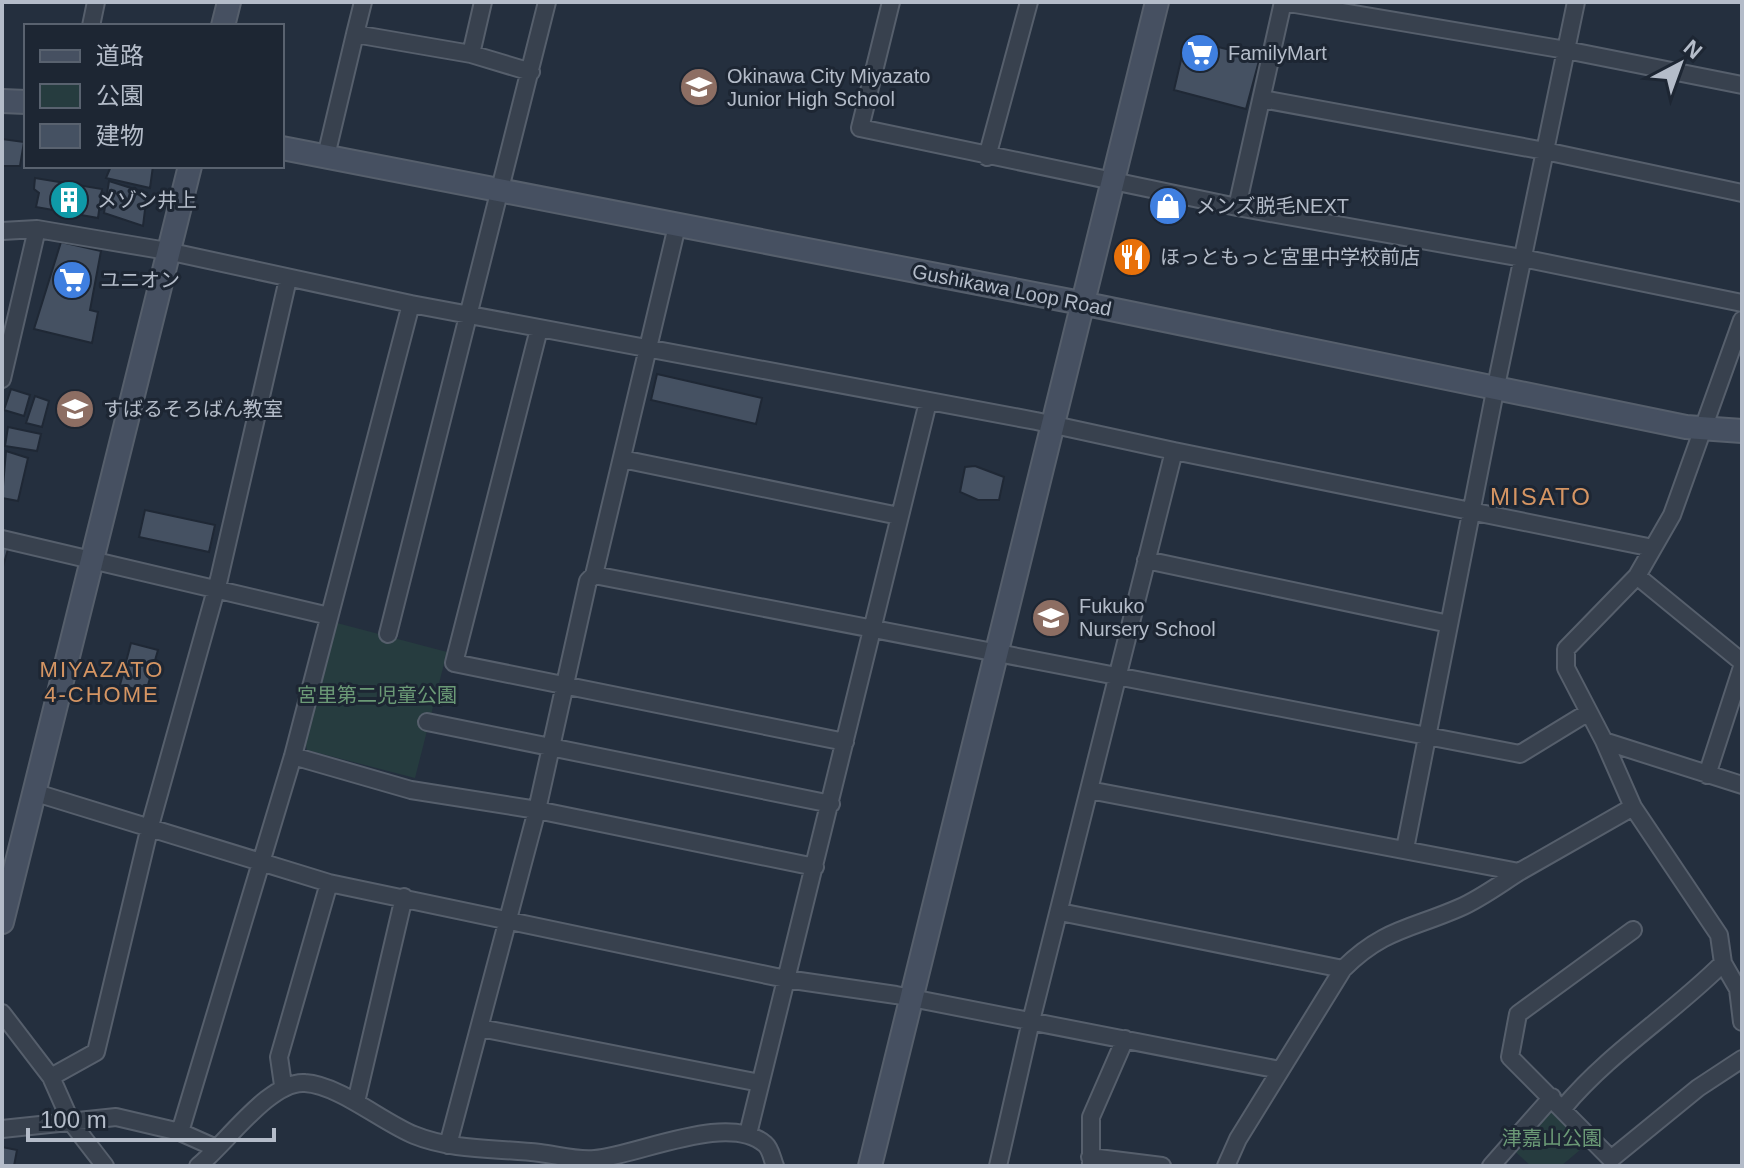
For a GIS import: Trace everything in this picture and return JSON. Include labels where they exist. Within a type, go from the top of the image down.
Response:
[{"type":"street","points":[[91,24],[96,2]]},
{"type":"street","points":[[224,24],[229,2]]},
{"type":"street","points":[[326,156],[363,2]]},
{"type":"street","points":[[471,54],[483,2]]},
{"type":"street","points":[[388,634],[503,190],[547,2]]},
{"type":"street","points":[[891,2],[860,128],[1237,207],[1522,258],[1742,303]]},
{"type":"street","points":[[987,157],[1029,2]]},
{"type":"street","points":[[870,1166],[995,653],[1086,304],[1157,2]]},
{"type":"street","points":[[1237,207],[1283,2],[1566,50],[1742,85]]},
{"type":"street","points":[[1405,849],[1496,386],[1576,2]]},
{"type":"street","points":[[355,34],[471,54],[531,72]]},
{"type":"street","points":[[1262,99],[1545,151],[1742,193]]},
{"type":"street","points":[[2,101],[24,102]]},
{"type":"street","name":"Gushikawa Loop Road","points":[[284,148],[1086,304],[1686,427],[1742,431]]},
{"type":"street","points":[[2,922],[189,168]]},
{"type":"street","points":[[448,1145],[537,810],[588,581],[594,575],[677,226]]},
{"type":"street","points":[[2,379],[37,229]]},
{"type":"street","points":[[2,231],[37,229],[167,251],[470,316],[1053,425],[1653,548]]},
{"type":"street","points":[[51,1077],[96,1052],[150,826],[217,589],[288,279]]},
{"type":"street","points":[[180,1132],[293,756],[411,304]]},
{"type":"street","points":[[1742,320],[1672,515],[1637,576],[1566,649],[1566,668],[1604,741],[1633,807],[1719,935],[1723,963],[1738,989],[1742,1022]]},
{"type":"street","points":[[539,329],[454,663],[845,742]]},
{"type":"street","points":[[748,1134],[874,632],[928,402]]},
{"type":"street","points":[[998,1166],[1031,1021],[1174,451]]},
{"type":"street","points":[[622,459],[899,516]]},
{"type":"street","points":[[2,539],[329,616]]},
{"type":"street","points":[[1146,560],[1449,624]]},
{"type":"street","points":[[594,575],[874,632],[1117,675],[1520,754],[1587,713]]},
{"type":"street","points":[[1637,576],[1742,664],[1707,775]]},
{"type":"street","points":[[427,722],[831,804]]},
{"type":"street","points":[[1604,741],[1742,785]]},
{"type":"street","points":[[293,756],[411,790],[537,810],[815,867]]},
{"type":"street","points":[[1089,790],[1519,872]]},
{"type":"street","points":[[33,792],[329,883],[508,918],[786,979],[1031,1021],[1280,1070]]},
{"type":"street","points":[[1226,1166],[1280,1070],[1343,969],[1364,948],[1389,933],[1461,907],[1633,807]]},
{"type":"street","points":[[283,1085],[279,1057],[329,883]]},
{"type":"street","points":[[356,1102],[404,897]]},
{"type":"street","points":[[1060,912],[1343,969]]},
{"type":"street","points":[[1633,930],[1518,1014],[1510,1057],[1558,1102],[1611,1159],[1698,1088],[1742,1059]]},
{"type":"street","points":[[1491,1166],[1558,1102],[1694,992],[1723,963]]},
{"type":"street","points":[[2,1013],[51,1077],[71,1122],[105,1166]]},
{"type":"street","points":[[480,1028],[760,1083]]},
{"type":"street","points":[[1125,1039],[1091,1117],[1091,1162],[1162,1166]]},
{"type":"street","points":[[198,1166],[241,1127],[260,1103],[283,1085],[306,1082],[356,1102],[413,1134],[448,1145],[593,1159],[702,1134],[748,1134],[768,1146],[775,1166]]},
{"type":"street","points":[[2,1129],[116,1117],[180,1132],[216,1148]]},
{"type":"green space","name":"宮里第二児童公園","points":[[337,623],[447,652],[415,778],[307,750],[305,742]]},
{"type":"green space","name":"津嘉山公園","points":[[1553,1097],[1593,1139],[1561,1166],[1531,1166],[1510,1147]]},
{"type":"building","points":[[1197,42],[1260,57],[1246,109],[1174,90],[1184,47]]},
{"type":"building","points":[[2,139],[24,142],[20,166],[2,166]]},
{"type":"building","points":[[110,168],[153,168],[150,188],[106,178]]},
{"type":"building","name":"メゾン井上","points":[[35,178],[102,189],[98,218],[36,207],[39,193],[34,189]]},
{"type":"building","points":[[109,181],[147,193],[143,226],[104,213]]},
{"type":"building","name":"ユニオン","points":[[61,242],[101,251],[90,310],[98,312],[92,343],[34,329]]},
{"type":"building","points":[[657,374],[762,398],[756,424],[651,400]]},
{"type":"building","points":[[11,389],[30,395],[24,416],[4,410]]},
{"type":"building","points":[[35,396],[49,401],[42,427],[26,423]]},
{"type":"building","points":[[8,427],[41,434],[37,451],[5,446]]},
{"type":"building","points":[[6,451],[28,458],[18,501],[2,498]]},
{"type":"building","points":[[975,466],[1004,477],[999,500],[978,500],[960,492],[965,467]]},
{"type":"building","points":[[145,510],[215,525],[209,552],[139,537]]},
{"type":"building","points":[[2,547],[8,549],[2,570]]},
{"type":"building","points":[[131,643],[158,650],[146,692],[120,685]]},
{"type":"building","points":[[2,1147],[17,1150],[14,1166],[2,1166]]},
{"type":"place","name":"FamilyMart","points":[[1200,53]]},
{"type":"place","name":"Okinawa City Miyazato Junior High School","points":[[699,87]]},
{"type":"place","name":"メゾン井上","points":[[69,200]]},
{"type":"place","name":"メンズ脱毛NEXT","points":[[1168,206]]},
{"type":"place","name":"ほっともっと宮里中学校前店","points":[[1132,257]]},
{"type":"place","name":"ユニオン","points":[[72,280]]},
{"type":"place","name":"すばるそろばん教室","points":[[75,409]]},
{"type":"place","name":"Fukuko Nursery School","points":[[1051,618]]},
{"type":"district","name":"MISATO","points":[[1541,496]]},
{"type":"district","name":"MIYAZATO 4-CHOME","points":[[102,682]]}]
